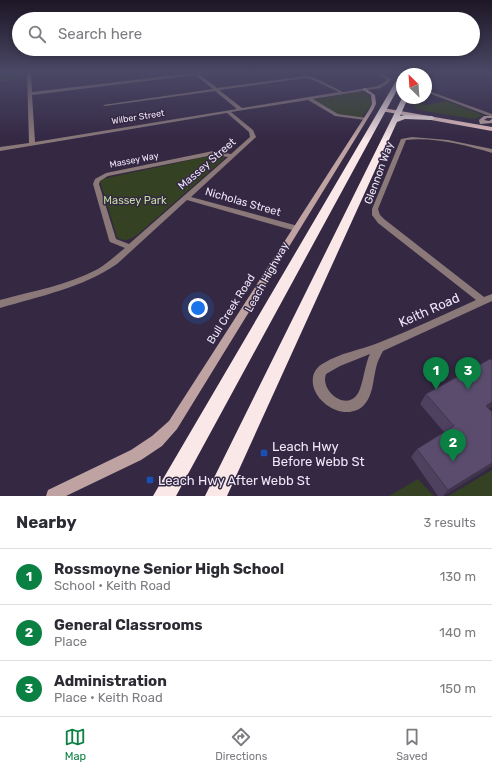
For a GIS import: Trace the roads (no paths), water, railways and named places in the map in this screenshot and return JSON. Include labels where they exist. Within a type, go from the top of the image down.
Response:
[{"type":"highway","name":"Leach Highway","points":[[216,496],[392,112],[396,98]]},
{"type":"highway","name":"Leach Highway","points":[[164,496],[392,112],[400,104]]},
{"type":"highway","points":[[407,104],[408,108],[417,112]]},
{"type":"highway","points":[[392,112],[405,117],[432,118]]},
{"type":"main road","points":[[392,112],[417,112],[492,124]]},
{"type":"main road","points":[[432,118],[492,129]]},
{"type":"main road","points":[[466,124],[482,123],[492,129]]},
{"type":"street","points":[[29,95],[32,144]]},
{"type":"street","points":[[105,105],[173,95]]},
{"type":"street","points":[[223,95],[240,109]]},
{"type":"street","name":"Wilber Street","points":[[0,149],[325,95]]},
{"type":"street","name":"Bull Creek Road","points":[[52,495],[136,455],[157,441],[173,425],[295,228],[365,119],[374,104],[373,95]]},
{"type":"street","points":[[437,95],[492,116]]},
{"type":"street","points":[[308,98],[337,115],[365,119]]},
{"type":"street","name":"Massey Street","points":[[0,304],[78,281],[96,274],[108,266],[250,140],[253,134],[228,112]]},
{"type":"street","points":[[492,116],[481,120],[482,123],[490,122],[492,120]]},
{"type":"street","name":"Glennon Way","points":[[488,299],[381,221],[376,215],[375,209],[404,139],[417,137],[479,148],[492,152]]},
{"type":"street","name":"Massey Way","points":[[130,246],[113,240],[96,184],[97,180],[106,175],[214,154],[233,156]]},
{"type":"street","name":"Nicholas Street","points":[[185,197],[295,228]]},
{"type":"street","name":"Keith Road","points":[[378,348],[368,375],[365,394],[359,403],[343,407],[334,403],[327,397],[322,391],[318,374],[324,367],[369,349],[378,348],[488,299]]},
{"type":"place","name":"Rossmoyne Senior High School","points":[[436,390]]},
{"type":"place","name":"Administration","points":[[468,390]]},
{"type":"place","name":"Leach Hwy Before Webb St","points":[[264,453]]},
{"type":"place","name":"General Classrooms","points":[[453,462]]},
{"type":"place","name":"Leach Hwy After Webb St","points":[[150,480]]},
{"type":"park label","name":"Massey Park","points":[[135,200]]}]
